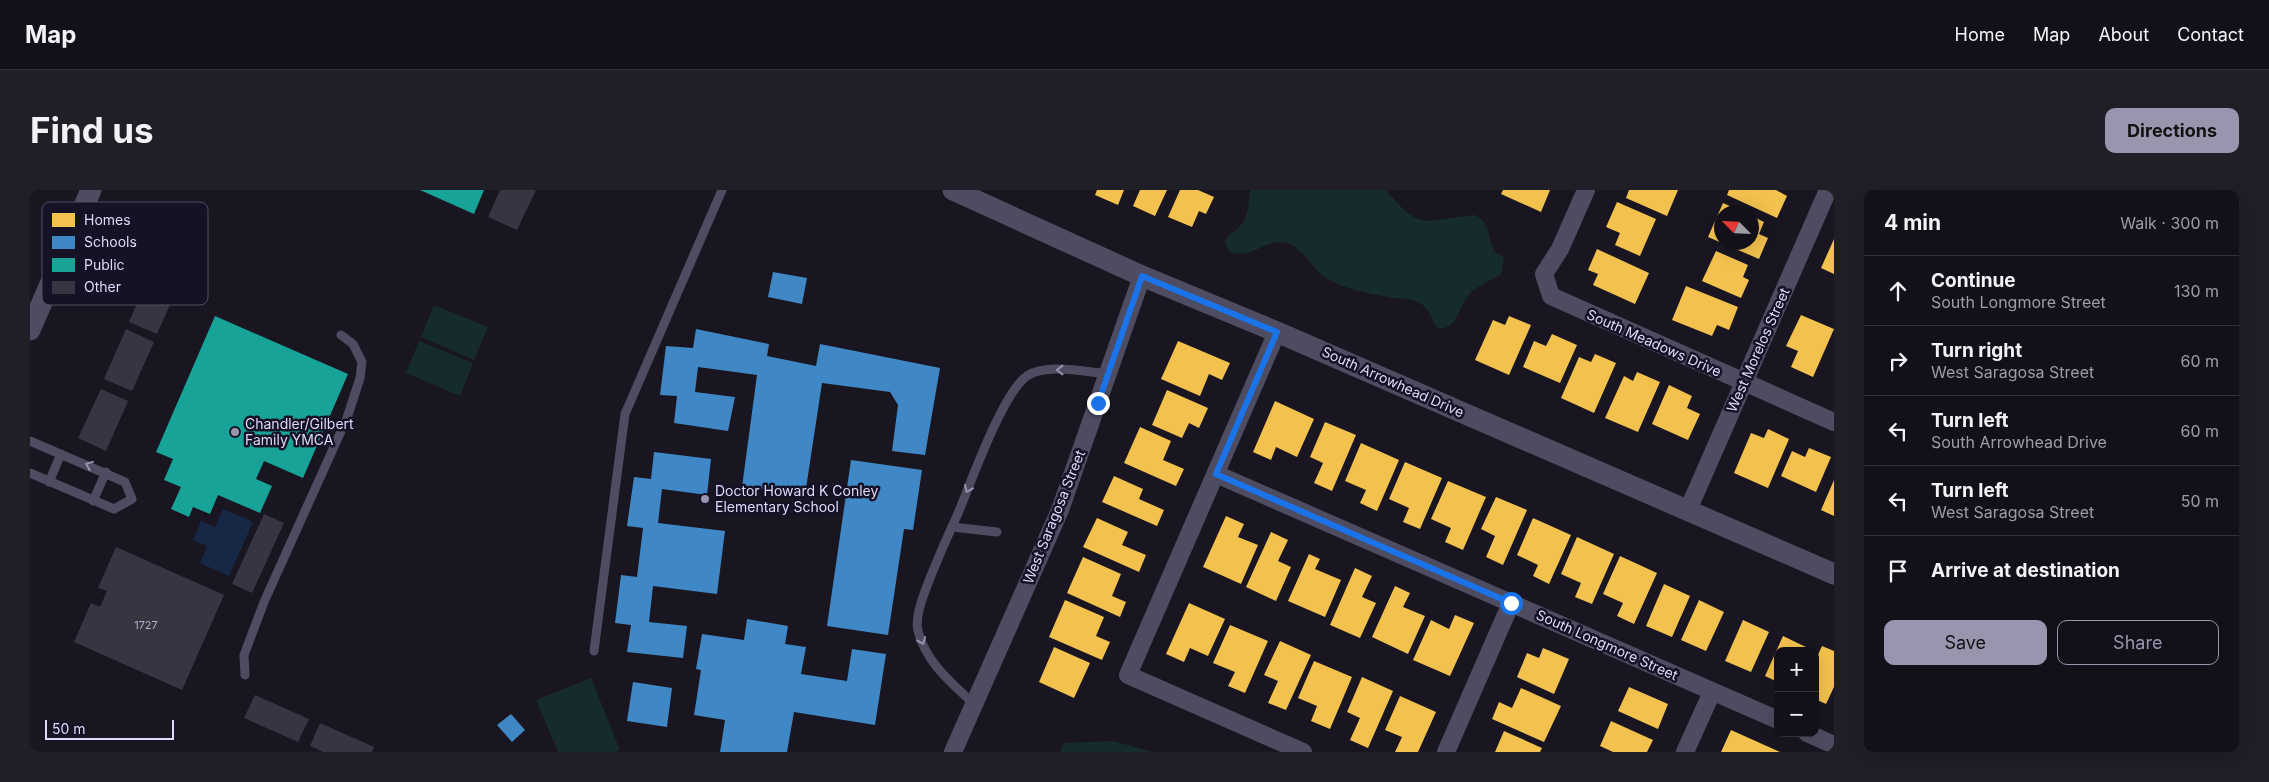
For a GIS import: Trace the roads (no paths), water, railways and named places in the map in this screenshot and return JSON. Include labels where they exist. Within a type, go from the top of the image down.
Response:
[{"type":"street","points":[[86,202],[91,190]]},
{"type":"street","name":"South Arrowhead Drive","points":[[953,190],[1142,276],[1277,332],[1834,574]]},
{"type":"street","name":"South Meadows Drive","points":[[1586,190],[1560,249],[1544,274],[1551,296],[1834,422]]},
{"type":"street","name":"West Morelos Street","points":[[1688,510],[1828,190]]},
{"type":"street","name":"West Saragosa Street","points":[[953,752],[975,706],[1060,510],[1142,276]]},
{"type":"street","points":[[30,330],[42,302]]},
{"type":"street","points":[[1277,332],[1128,675],[1303,752]]},
{"type":"street","name":"South Longmore Street","points":[[1216,474],[1774,718]]},
{"type":"street","points":[[1446,752],[1511,603]]},
{"type":"street","points":[[1685,752],[1712,692]]},
{"type":"street","points":[[1816,737],[1834,745]]},
{"type":"lane","points":[[594,651],[625,414],[722,190]]},
{"type":"lane","points":[[244,675],[244,655],[264,602],[347,418],[360,378],[362,362],[352,344],[341,335]]},
{"type":"lane","points":[[975,706],[937,668],[924,648],[917,622],[924,595],[988,440],[1015,389],[1026,376],[1043,370],[1069,370],[1109,374]]},
{"type":"lane","points":[[30,441],[106,472],[125,482],[132,499],[114,509],[30,474]]},
{"type":"lane","points":[[49,482],[61,454]]},
{"type":"lane","points":[[93,501],[106,472]]},
{"type":"lane","points":[[952,527],[996,532]]},
{"type":"water","points":[[223,509],[253,522],[229,576],[200,563],[207,546],[193,540],[201,521],[215,527]]},
{"type":"place","name":"Chandler/Gilbert Family YMCA","points":[[235,432]]},
{"type":"place","name":"Doctor Howard K Conley Elementary School","points":[[705,499]]}]
